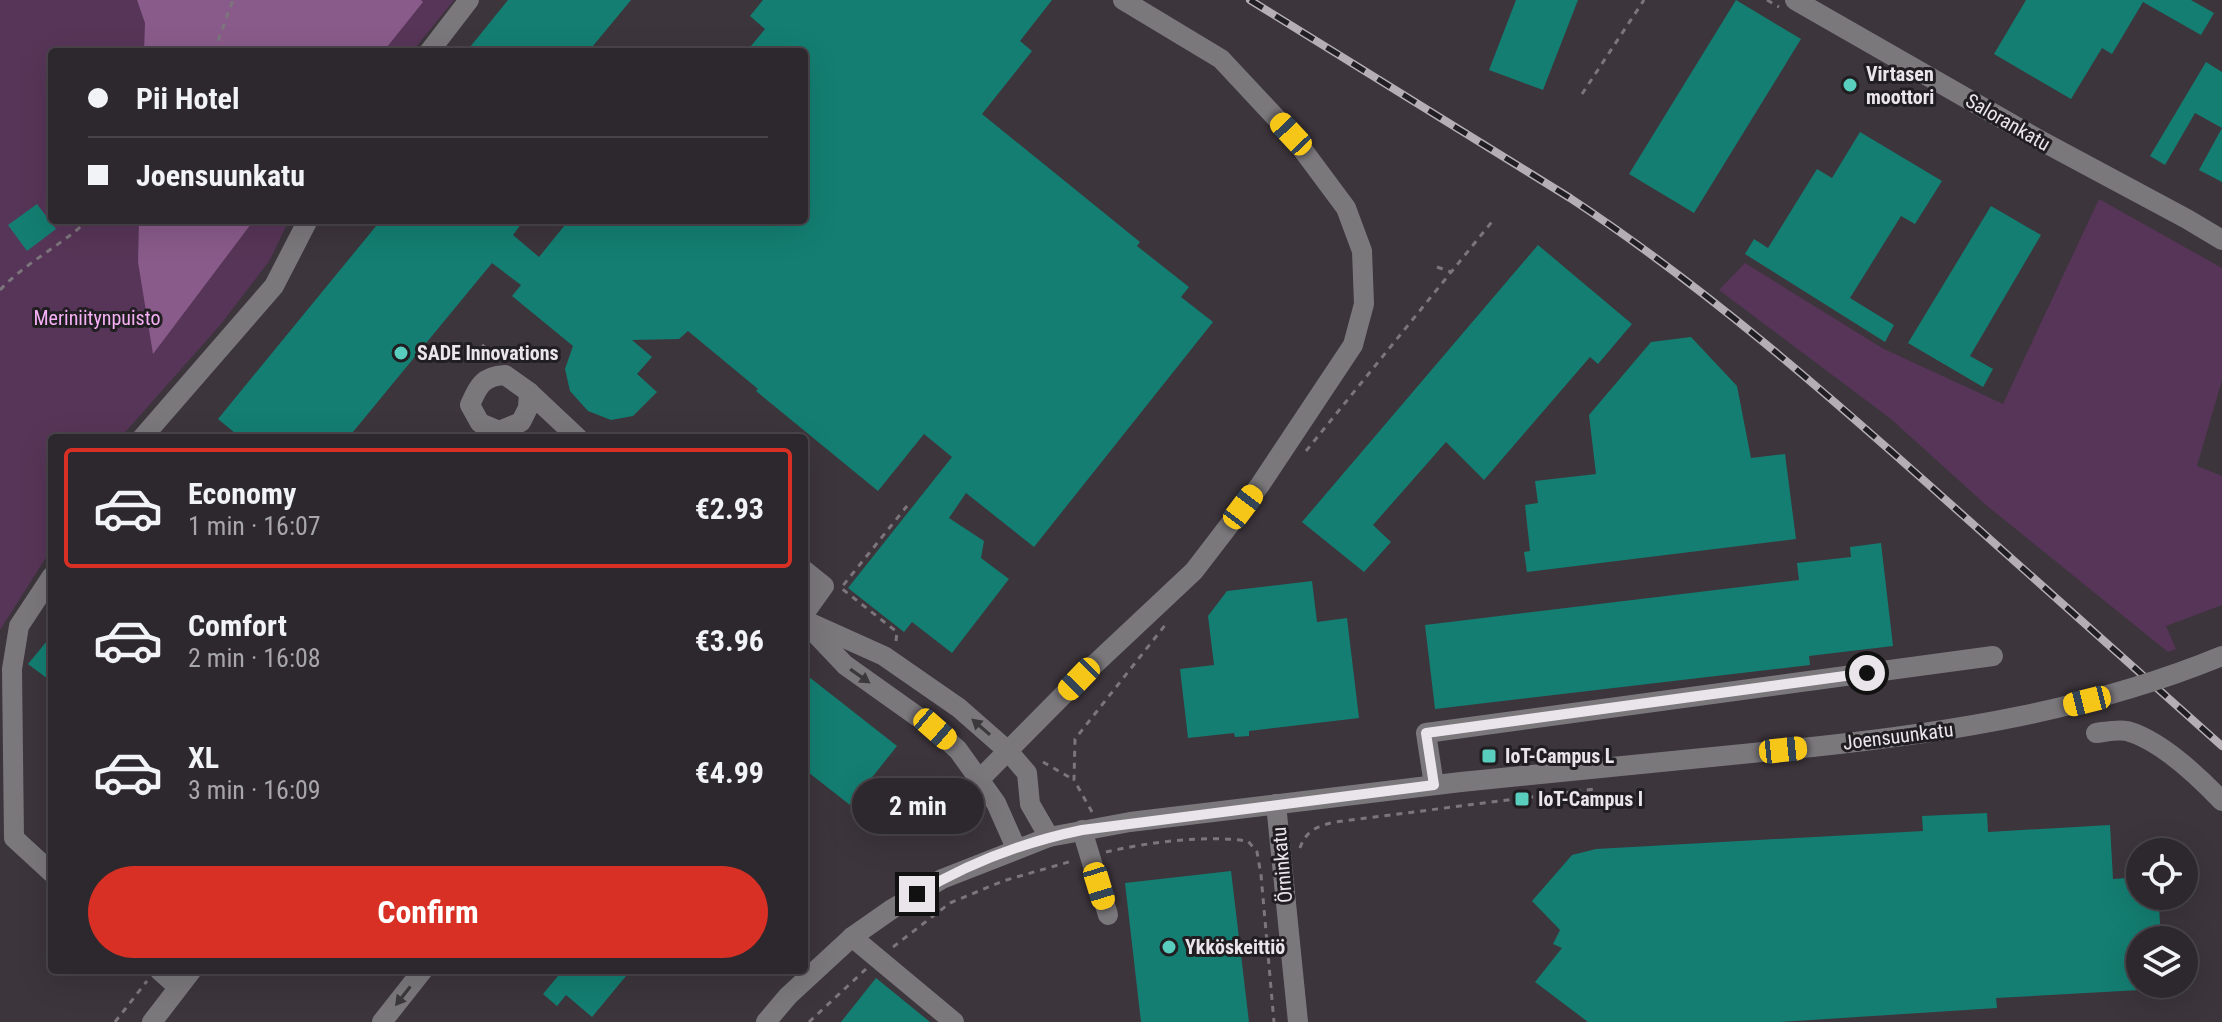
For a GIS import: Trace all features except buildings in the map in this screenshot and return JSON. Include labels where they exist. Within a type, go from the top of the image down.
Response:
[{"type":"street","points":[[432,48],[469,0]]},
{"type":"street","points":[[979,780],[1079,679],[1194,571],[1260,485],[1353,345],[1364,304],[1362,251],[1346,208],[1291,134],[1221,59],[1123,0]]},
{"type":"street","name":"Salorankatu","points":[[1795,0],[2222,240]]},
{"type":"street","points":[[145,434],[274,286],[306,224]]},
{"type":"street","points":[[529,392],[574,434]]},
{"type":"street","points":[[808,573],[824,586],[808,612]]},
{"type":"street","points":[[48,582],[19,626],[12,669],[14,838],[48,869]]},
{"type":"street","points":[[808,621],[884,656],[959,708],[1008,751],[1027,773],[1030,804],[1049,837]]},
{"type":"street","points":[[808,623],[845,665],[935,729],[958,750],[996,803],[1016,848]]},
{"type":"street","points":[[1434,785],[1426,733],[1993,656]]},
{"type":"street","name":"Joensuunkatu","points":[[766,1022],[788,996],[852,937],[892,909],[942,879],[1049,837],[1091,828],[1434,785],[1912,736],[2012,720],[2087,701],[2222,656]]},
{"type":"street","points":[[2096,733],[2124,730],[2150,740],[2207,785],[2222,801]]},
{"type":"street","points":[[0,811],[14,778]]},
{"type":"street","name":"Örninkatu","points":[[1276,804],[1298,1022]]},
{"type":"street","points":[[1091,828],[1090,856],[1108,915]]},
{"type":"street","points":[[852,937],[954,1022]]},
{"type":"street","points":[[152,1022],[189,974]]},
{"type":"street","points":[[382,1022],[420,974]]},
{"type":"street","points":[[153,975],[178,987]]},
{"type":"path","points":[[215,48],[233,0]]},
{"type":"path","points":[[1582,94],[1644,0]]},
{"type":"path","points":[[1301,457],[1495,218]]},
{"type":"path","points":[[0,290],[15,274],[84,224]]},
{"type":"path","points":[[1437,267],[1451,272]]},
{"type":"path","points":[[895,645],[897,632],[841,588],[907,506]]},
{"type":"path","points":[[1091,828],[1074,780],[1075,739],[1172,617]]},
{"type":"path","points":[[1298,854],[1303,840],[1314,828],[1335,822],[1594,789]]},
{"type":"path","points":[[809,1022],[877,959],[950,903],[1003,881],[1090,856],[1164,843],[1234,839],[1248,841],[1257,852],[1274,1022]]},
{"type":"path","points":[[1261,875],[1282,874]]},
{"type":"path","points":[[115,1022],[153,975]]},
{"type":"green space","name":"Meriniitynpuisto","points":[[0,0],[454,0],[415,48],[48,48],[48,224],[287,224],[270,260],[221,324],[124,434],[48,434],[48,554],[0,630]]},
{"type":"green space","points":[[2099,199],[2222,268],[2222,380],[2197,466],[2222,476],[2222,605],[2166,626],[2176,649],[2168,652],[1986,505],[1891,419],[1719,290],[1745,263],[1882,348],[2003,404]]},
{"type":"shaded area","points":[[137,0],[423,2],[386,48],[144,48],[145,23]]},
{"type":"shaded area","points":[[139,224],[251,224],[153,354],[138,262]]},
{"type":"railway","points":[[1250,0],[1570,198],[1669,268],[1764,342],[1856,421],[2222,746]]},
{"type":"place","name":"Virtasen moottori","points":[[1850,85]]},
{"type":"place","name":"SADE Innovations","points":[[401,353]]},
{"type":"place","name":"IoT-Campus L","points":[[1489,756]]},
{"type":"place","name":"IoT-Campus I","points":[[1522,799]]},
{"type":"place","name":"Ykköskeittiö","points":[[1169,947]]},
{"type":"route","points":[[917,894],[974,864],[1049,837],[1082,830],[1434,785],[1426,733],[1867,673]]}]
